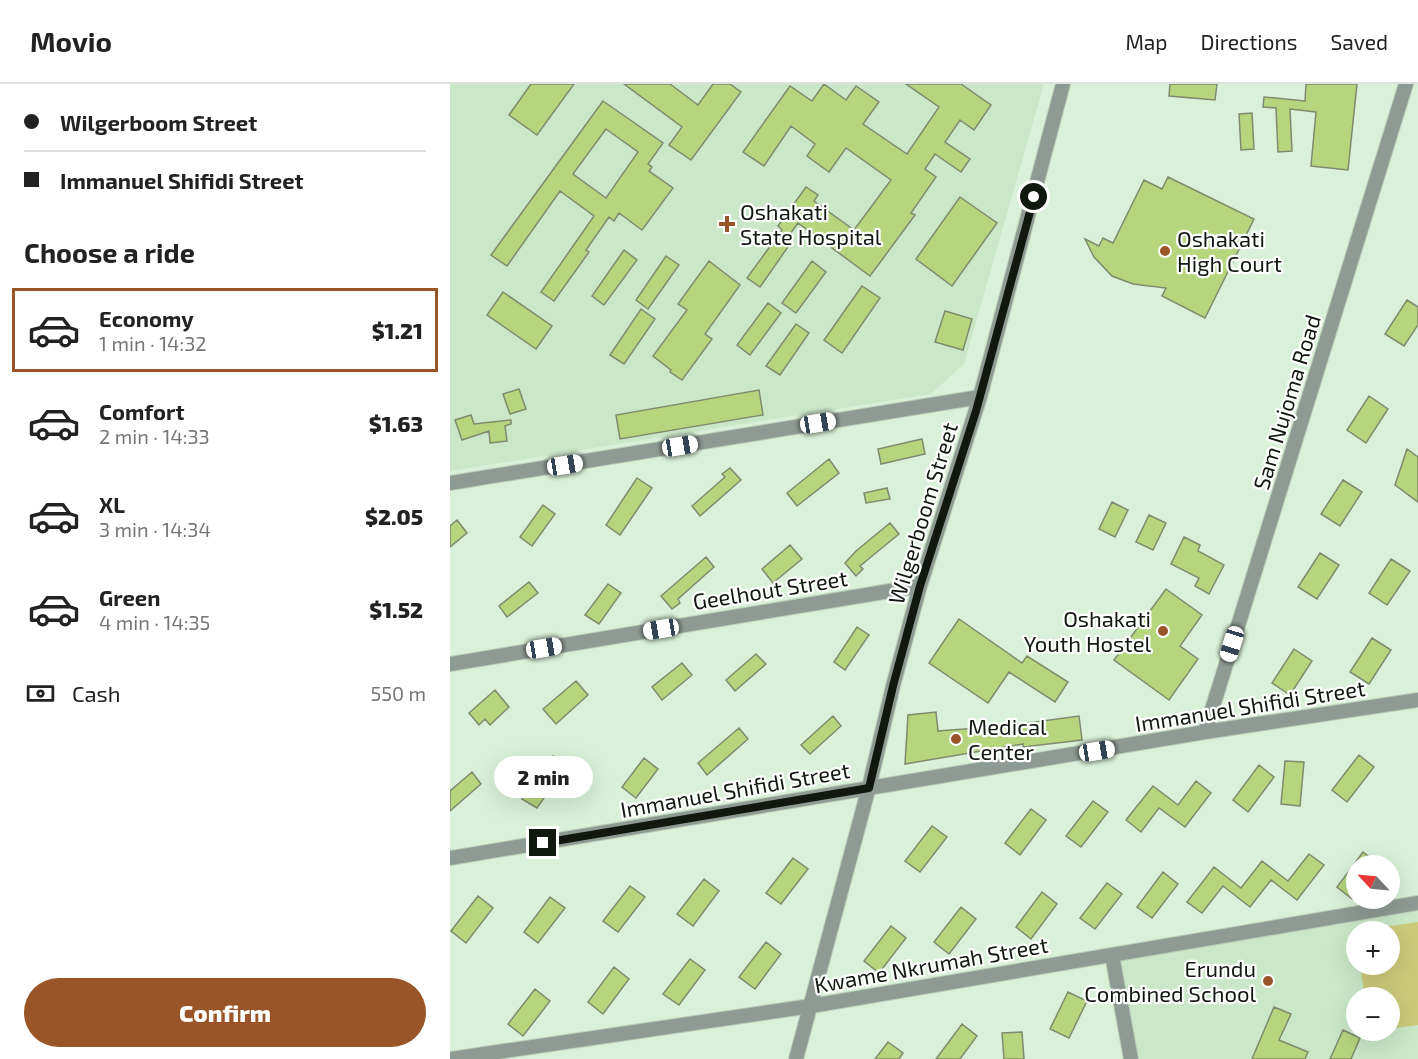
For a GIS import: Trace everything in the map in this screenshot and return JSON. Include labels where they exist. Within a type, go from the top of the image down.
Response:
[{"type":"street","name":"Wilgerboom Street","points":[[796,1059],[869,788],[920,586],[980,397],[1063,84]]},
{"type":"street","name":"Sam Nujoma Road","points":[[1205,732],[1406,84]]},
{"type":"street","points":[[450,483],[980,397]]},
{"type":"street","name":"Geelhout Street","points":[[450,664],[920,586]]},
{"type":"street","name":"Immanuel Shifidi Street","points":[[450,858],[1205,732],[1418,700]]},
{"type":"street","name":"Kwame Nkrumah Street","points":[[450,1059],[811,1006],[1418,903]]},
{"type":"street","points":[[1112,955],[1131,1059]]},
{"type":"shaded area","name":"Oshakati State Hospital","points":[[450,84],[1044,84],[964,364],[931,394],[450,471]]},
{"type":"shaded area","name":"Erundu Combined School","points":[[1418,904],[1418,1059],[1131,1059],[1112,955],[1388,909],[1400,909],[1400,907]]},
{"type":"shaded area","points":[[1418,922],[1418,1025],[1400,1027],[1400,987],[1363,987],[1362,975],[1400,975],[1400,925]]},
{"type":"building","points":[[531,84],[574,84],[537,135],[509,115]]},
{"type":"building","points":[[624,84],[670,84],[698,105],[713,84],[730,84],[741,92],[691,160],[669,145],[682,127]]},
{"type":"building","points":[[824,84],[846,100],[856,86],[879,102],[863,124],[907,154],[939,107],[906,84],[961,84],[991,105],[974,130],[960,120],[945,142],[970,159],[961,172],[935,154],[925,169],[936,177],[911,213],[915,215],[870,276],[798,223],[785,241],[790,244],[760,287],[747,278],[782,230],[778,226],[806,187],[818,195],[814,201],[854,230],[891,180],[846,148],[829,172],[807,156],[815,144],[791,126],[764,166],[743,152],[790,86],[812,101]]},
{"type":"building","points":[[1170,84],[1217,84],[1215,100],[1169,96]]},
{"type":"building","points":[[1306,84],[1357,84],[1348,170],[1311,166],[1316,112],[1290,109],[1292,151],[1278,152],[1276,108],[1263,107],[1264,97],[1305,101]]},
{"type":"building","points":[[603,101],[663,143],[648,164],[652,167],[649,171],[673,188],[642,230],[619,213],[614,221],[609,217],[586,250],[589,252],[554,301],[541,292],[594,216],[560,191],[507,266],[491,255]],"holes":[[[606,129],[638,152],[606,198],[573,174]]]},
{"type":"building","points":[[1252,113],[1254,149],[1241,150],[1239,114]]},
{"type":"building","name":"Oshakati High Court","points":[[1168,177],[1254,219],[1205,318],[1162,296],[1166,288],[1133,284],[1112,276],[1094,257],[1085,239],[1099,246],[1103,238],[1113,243],[1144,180],[1162,189]]},
{"type":"building","points":[[960,197],[997,223],[952,286],[916,259]]},
{"type":"building","points":[[624,250],[637,260],[604,305],[592,296]]},
{"type":"building","points":[[666,256],[679,265],[648,309],[636,300]]},
{"type":"building","points":[[709,261],[740,285],[705,334],[712,339],[682,380],[653,356],[687,310],[678,304]]},
{"type":"building","points":[[812,261],[826,272],[796,313],[782,303]]},
{"type":"building","points":[[862,286],[880,298],[842,353],[824,340]]},
{"type":"building","points":[[503,292],[552,326],[536,349],[487,315]]},
{"type":"building","points":[[1407,300],[1418,307],[1418,325],[1404,346],[1385,334]]},
{"type":"building","points":[[768,303],[781,313],[750,355],[737,345]]},
{"type":"building","points":[[641,309],[655,319],[624,364],[610,355]]},
{"type":"building","points":[[945,311],[972,319],[963,350],[935,342]]},
{"type":"building","points":[[796,324],[809,333],[780,375],[766,366]]},
{"type":"building","points":[[519,389],[526,409],[510,414],[503,394]]},
{"type":"building","points":[[759,390],[763,415],[620,439],[616,415]]},
{"type":"building","points":[[1369,396],[1388,409],[1366,443],[1347,430]]},
{"type":"building","points":[[471,415],[474,424],[511,420],[511,424],[505,426],[507,441],[490,443],[489,431],[462,440],[455,420]]},
{"type":"building","points":[[922,439],[925,454],[881,464],[878,449]]},
{"type":"building","points":[[1407,449],[1418,457],[1418,502],[1395,485]]},
{"type":"building","points":[[829,459],[839,473],[797,506],[787,493]]},
{"type":"building","points":[[730,468],[741,480],[700,516],[692,506],[725,477],[722,474]]},
{"type":"building","points":[[637,478],[652,488],[620,535],[606,525]]},
{"type":"building","points":[[1343,480],[1362,492],[1340,526],[1321,514]]},
{"type":"building","points":[[887,488],[890,499],[866,503],[864,493]]},
{"type":"building","points":[[1112,502],[1128,510],[1115,537],[1099,529]]},
{"type":"building","points":[[543,505],[555,514],[532,546],[520,537]]},
{"type":"building","points":[[1149,515],[1166,523],[1153,550],[1136,542]]},
{"type":"building","points":[[457,520],[467,533],[450,547],[450,526]]},
{"type":"building","points":[[890,523],[899,534],[860,566],[863,569],[856,576],[845,563]]},
{"type":"building","points":[[1184,537],[1200,545],[1198,551],[1224,565],[1209,594],[1195,586],[1199,578],[1171,564]]},
{"type":"building","points":[[790,545],[802,559],[773,583],[762,569]]},
{"type":"building","points":[[1320,553],[1339,565],[1317,599],[1298,587]]},
{"type":"building","points":[[706,557],[714,567],[678,599],[680,603],[672,609],[661,596]]},
{"type":"building","points":[[1391,559],[1410,571],[1387,605],[1369,593]]},
{"type":"building","points":[[529,582],[538,593],[507,617],[499,606]]},
{"type":"building","points":[[608,584],[621,593],[599,624],[585,615]]},
{"type":"building","name":"Oshakati Youth Hostel","points":[[1166,589],[1202,615],[1180,646],[1198,659],[1169,700],[1114,660]]},
{"type":"building","points":[[959,619],[1022,663],[1027,656],[1068,682],[1055,702],[1009,672],[988,703],[929,663]]},
{"type":"building","points":[[857,627],[869,635],[845,670],[834,662]]},
{"type":"building","points":[[1372,638],[1391,650],[1369,684],[1350,672]]},
{"type":"building","points":[[1294,649],[1312,661],[1290,695],[1272,683]]},
{"type":"building","points":[[756,654],[766,664],[735,691],[726,680]]},
{"type":"building","points":[[682,663],[692,675],[662,700],[652,687]]},
{"type":"building","points":[[576,681],[588,695],[556,724],[543,709]]},
{"type":"building","points":[[495,690],[509,707],[490,725],[485,719],[479,725],[469,713]]},
{"type":"building","name":"Medical Center","points":[[936,712],[938,731],[1004,726],[1079,716],[1082,740],[1023,747],[1023,744],[905,764],[908,715]]},
{"type":"building","points":[[833,716],[841,726],[810,754],[801,745]]},
{"type":"building","points":[[739,728],[748,739],[707,775],[698,763]]},
{"type":"building","points":[[1359,755],[1374,767],[1347,802],[1332,790]]},
{"type":"building","points":[[553,756],[567,765],[537,808],[522,799]]},
{"type":"building","points":[[644,758],[658,769],[636,798],[622,787]]},
{"type":"building","points":[[1285,761],[1304,762],[1300,806],[1281,804]]},
{"type":"building","points":[[1259,765],[1274,777],[1248,812],[1233,800]]},
{"type":"building","points":[[472,772],[481,784],[450,811],[450,791]]},
{"type":"building","points":[[1196,781],[1211,793],[1185,827],[1159,808],[1141,832],[1126,820],[1153,786],[1178,805]]},
{"type":"building","points":[[1093,801],[1108,812],[1081,847],[1066,836]]},
{"type":"building","points":[[1031,809],[1046,820],[1020,855],[1005,843]]},
{"type":"building","points":[[932,826],[947,837],[920,872],[905,861]]},
{"type":"building","points":[[1309,854],[1324,865],[1297,900],[1271,880],[1250,907],[1223,886],[1202,913],[1187,902],[1214,867],[1241,888],[1262,861],[1288,881]]},
{"type":"building","points":[[793,858],[808,869],[781,904],[766,893]]},
{"type":"building","points":[[1163,872],[1178,884],[1152,918],[1137,907]]},
{"type":"building","points":[[1346,875],[1346,894],[1337,887]]},
{"type":"building","points":[[704,879],[719,891],[693,926],[677,914]]},
{"type":"building","points":[[1107,883],[1122,894],[1095,929],[1080,918]]},
{"type":"building","points":[[630,886],[645,897],[618,932],[603,921]]},
{"type":"building","points":[[1042,892],[1057,904],[1031,939],[1016,927]]},
{"type":"building","points":[[478,896],[493,908],[466,943],[451,931]]},
{"type":"building","points":[[550,897],[565,908],[538,943],[524,932]]},
{"type":"building","points":[[961,907],[976,919],[949,954],[934,942]]},
{"type":"building","points":[[891,926],[906,938],[879,973],[864,961]]},
{"type":"building","points":[[766,942],[781,954],[755,989],[739,977]]},
{"type":"building","points":[[690,959],[705,970],[679,1005],[663,994]]},
{"type":"building","points":[[614,967],[629,979],[603,1014],[588,1002]]},
{"type":"building","points":[[535,989],[550,1001],[523,1036],[508,1024]]},
{"type":"building","points":[[1068,992],[1087,1001],[1069,1038],[1050,1029]]},
{"type":"building","points":[[1274,1007],[1291,1014],[1279,1040],[1308,1052],[1305,1059],[1252,1059]]},
{"type":"building","points":[[962,1024],[977,1036],[960,1059],[936,1059]]},
{"type":"building","points":[[1343,1030],[1346,1031],[1346,1041],[1359,1041],[1351,1059],[1330,1059]]},
{"type":"building","points":[[1022,1032],[1024,1059],[1004,1059],[1002,1033]]},
{"type":"building","points":[[888,1042],[903,1053],[899,1059],[875,1059]]},
{"type":"place","name":"Oshakati State Hospital","points":[[727,224]]},
{"type":"place","name":"Oshakati High Court","points":[[1165,251]]},
{"type":"place","name":"Oshakati Youth Hostel","points":[[1163,631]]},
{"type":"place","name":"Medical Center","points":[[956,739]]},
{"type":"place","name":"Erundu Combined School","points":[[1268,981]]},
{"type":"route","points":[[543,843],[869,788],[920,586],[976,411],[1034,197]]}]
